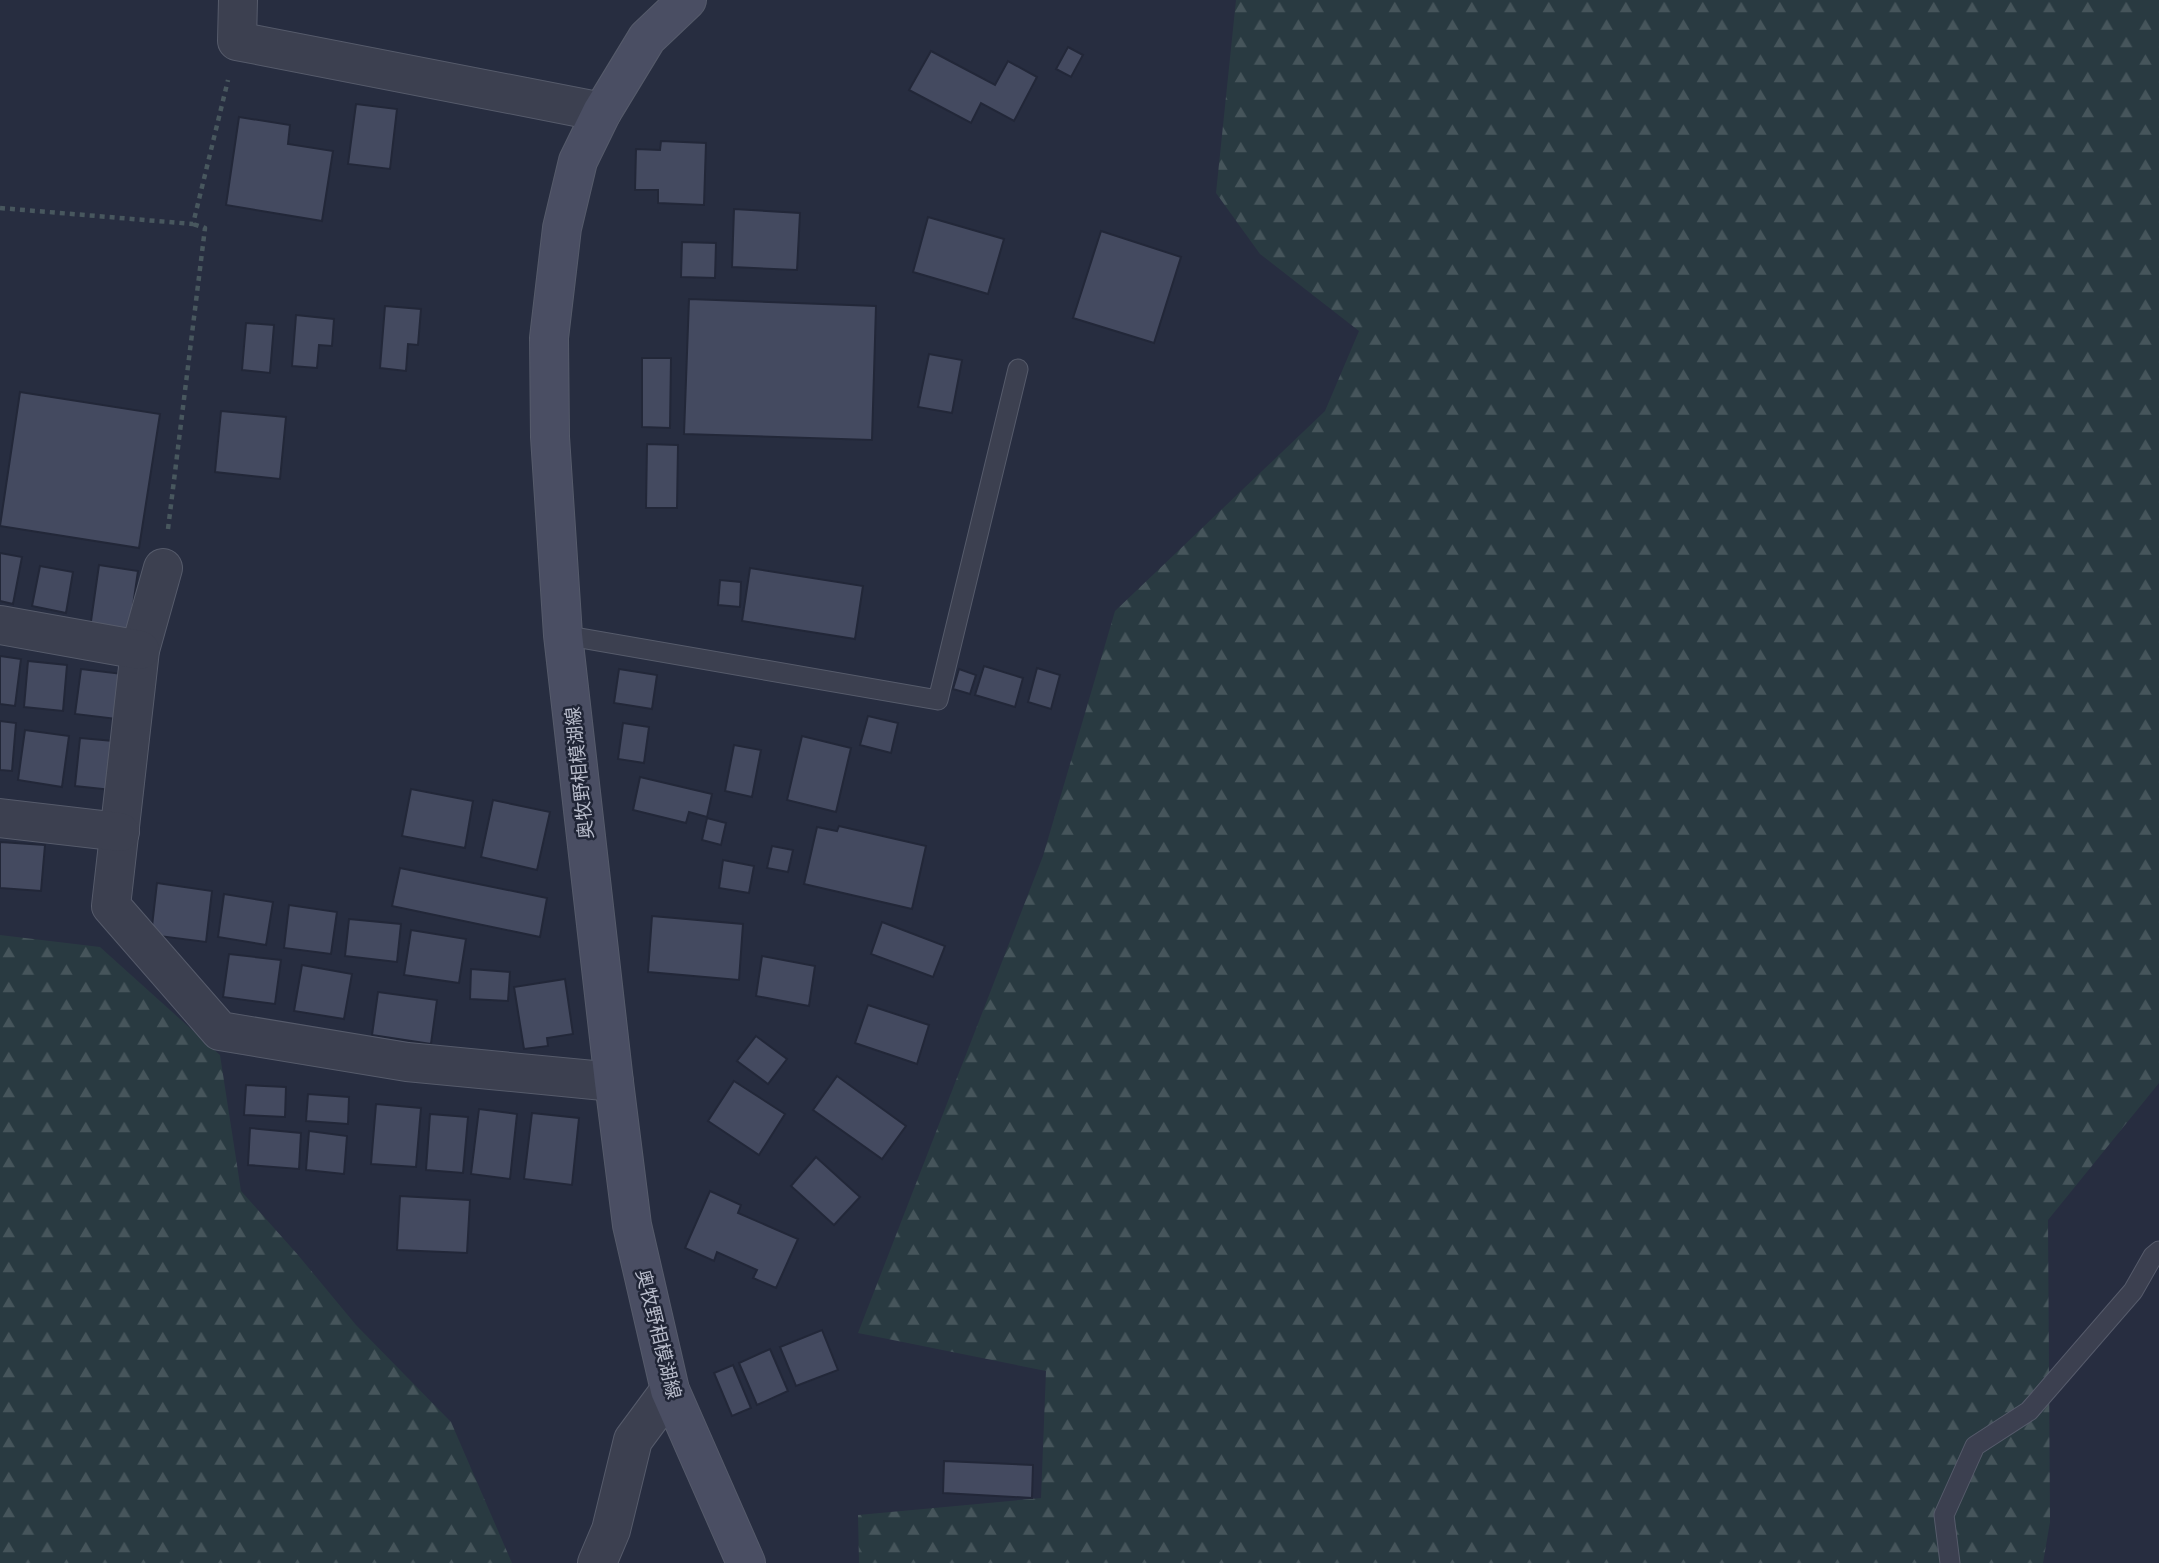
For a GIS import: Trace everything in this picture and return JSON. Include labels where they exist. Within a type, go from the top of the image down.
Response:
[{"type":"main road","name":"奥牧野相模湖線","points":[[687,0],[647,37],[602,112],[578,161],[562,228],[549,338],[550,437],[563,635],[632,1225],[670,1390],[746,1563]]},
{"type":"street","points":[[238,0],[237,41],[602,112]]},
{"type":"street","points":[[163,568],[140,650],[111,905],[220,1031],[407,1062],[614,1082]]},
{"type":"street","points":[[0,625],[140,650]]},
{"type":"street","points":[[0,818],[120,832]]},
{"type":"street","points":[[597,1563],[611,1530],[633,1440],[670,1390]]},
{"type":"lane","points":[[563,635],[938,700],[1018,369]]},
{"type":"lane","points":[[1950,1563],[1944,1515],[1975,1446],[2029,1411],[2133,1291],[2153,1256],[2159,1251]]},
{"type":"path","points":[[193,224],[237,41]]},
{"type":"path","points":[[0,208],[193,224],[205,229],[163,568]]},
{"type":"green space","points":[[1236,0],[2159,0],[2159,1083],[2048,1220],[2050,1522],[2043,1563],[859,1563],[858,1515],[1041,1498],[1046,1371],[858,1333],[1043,856],[1115,611],[1325,411],[1359,331],[1260,254],[1216,193]]},
{"type":"green space","points":[[0,935],[100,947],[220,1055],[241,1191],[356,1325],[451,1422],[512,1563],[0,1563]]},
{"type":"building","points":[[1068,47],[1083,55],[1071,77],[1056,69]]},
{"type":"building","points":[[931,51],[995,85],[1008,61],[1037,77],[1014,121],[981,103],[971,123],[909,90]]},
{"type":"building","points":[[356,104],[397,109],[390,169],[348,164]]},
{"type":"building","points":[[239,117],[290,125],[288,144],[333,151],[322,221],[226,205]]},
{"type":"building","points":[[661,141],[706,143],[704,205],[658,203],[658,190],[635,190],[636,149],[660,150]]},
{"type":"building","points":[[734,209],[800,213],[797,270],[732,267]]},
{"type":"building","points":[[928,217],[1004,239],[988,294],[913,272]]},
{"type":"building","points":[[1101,231],[1181,257],[1154,343],[1073,318]]},
{"type":"building","points":[[682,242],[716,243],[715,278],[681,277]]},
{"type":"building","points":[[689,299],[876,306],[872,440],[684,434]]},
{"type":"building","points":[[385,306],[421,309],[418,345],[408,344],[406,371],[380,368]]},
{"type":"building","points":[[296,315],[334,319],[332,346],[319,345],[317,368],[292,366]]},
{"type":"building","points":[[246,323],[274,325],[270,373],[242,370]]},
{"type":"building","points":[[929,354],[962,360],[952,413],[918,407]]},
{"type":"building","points":[[642,358],[671,358],[670,428],[642,427]]},
{"type":"building","points":[[20,392],[160,414],[139,548],[0,526]]},
{"type":"building","points":[[221,411],[286,417],[280,479],[215,472]]},
{"type":"building","points":[[647,444],[678,445],[677,508],[646,508]]},
{"type":"building","points":[[0,553],[22,557],[13,604],[0,601]]},
{"type":"building","points":[[99,565],[138,571],[129,634],[90,628]]},
{"type":"building","points":[[40,566],[73,572],[66,613],[32,606]]},
{"type":"building","points":[[750,568],[863,586],[855,639],[742,621]]},
{"type":"building","points":[[720,580],[741,582],[740,607],[718,605]]},
{"type":"building","points":[[0,656],[21,659],[15,706],[0,704]]},
{"type":"building","points":[[28,661],[67,665],[63,711],[24,707]]},
{"type":"building","points":[[984,666],[1023,678],[1015,707],[975,695]]},
{"type":"building","points":[[1037,668],[1060,675],[1051,709],[1028,702]]},
{"type":"building","points":[[81,669],[131,675],[125,720],[75,714]]},
{"type":"building","points":[[619,669],[657,675],[652,709],[614,703]]},
{"type":"building","points":[[959,669],[976,675],[970,694],[953,689]]},
{"type":"building","points":[[868,716],[898,723],[891,753],[860,745]]},
{"type":"building","points":[[0,721],[16,723],[12,771],[0,770]]},
{"type":"building","points":[[623,723],[649,727],[644,763],[618,759]]},
{"type":"building","points":[[25,730],[69,736],[62,787],[18,780]]},
{"type":"building","points":[[802,736],[851,748],[836,812],[787,800]]},
{"type":"building","points":[[80,738],[125,742],[121,791],[75,786]]},
{"type":"building","points":[[734,745],[761,750],[752,797],[725,791]]},
{"type":"building","points":[[640,777],[712,794],[707,817],[689,812],[686,823],[633,810]]},
{"type":"building","points":[[411,789],[473,801],[465,848],[402,836]]},
{"type":"building","points":[[493,800],[550,812],[537,870],[481,857]]},
{"type":"building","points":[[707,818],[726,823],[721,845],[702,840]]},
{"type":"building","points":[[839,826],[926,846],[912,909],[804,884],[817,827],[837,831]]},
{"type":"building","points":[[0,842],[45,845],[41,891],[0,888]]},
{"type":"building","points":[[772,846],[793,850],[788,872],[767,868]]},
{"type":"building","points":[[723,860],[754,866],[749,893],[719,888]]},
{"type":"building","points":[[400,868],[547,898],[540,937],[392,906]]},
{"type":"building","points":[[157,883],[212,891],[206,942],[151,935]]},
{"type":"building","points":[[224,894],[273,902],[266,945],[218,937]]},
{"type":"building","points":[[289,905],[337,912],[331,954],[284,948]]},
{"type":"building","points":[[652,916],[743,924],[739,980],[648,972]]},
{"type":"building","points":[[349,919],[401,924],[397,962],[345,956]]},
{"type":"building","points":[[882,922],[945,946],[933,977],[871,954]]},
{"type":"building","points":[[411,930],[466,939],[459,983],[404,975]]},
{"type":"building","points":[[229,954],[281,960],[275,1004],[223,997]]},
{"type":"building","points":[[762,956],[815,966],[809,1006],[756,996]]},
{"type":"building","points":[[302,965],[352,974],[344,1019],[294,1011]]},
{"type":"building","points":[[471,969],[510,972],[508,1001],[470,999]]},
{"type":"building","points":[[565,979],[573,1034],[547,1038],[548,1046],[524,1049],[514,987]]},
{"type":"building","points":[[378,992],[437,1000],[431,1044],[372,1035]]},
{"type":"building","points":[[868,1005],[929,1025],[917,1064],[855,1043]]},
{"type":"building","points":[[756,1036],[787,1059],[768,1084],[737,1061]]},
{"type":"building","points":[[837,1076],[906,1126],[882,1159],[813,1110]]},
{"type":"building","points":[[734,1081],[785,1114],[759,1155],[708,1121]]},
{"type":"building","points":[[246,1085],[286,1087],[285,1117],[244,1115]]},
{"type":"building","points":[[308,1094],[349,1097],[348,1124],[306,1121]]},
{"type":"building","points":[[376,1104],[421,1108],[416,1167],[371,1164]]},
{"type":"building","points":[[479,1109],[517,1114],[510,1179],[471,1174]]},
{"type":"building","points":[[532,1113],[579,1118],[572,1185],[524,1179]]},
{"type":"building","points":[[430,1114],[468,1117],[463,1173],[426,1170]]},
{"type":"building","points":[[250,1128],[301,1133],[299,1169],[248,1165]]},
{"type":"building","points":[[309,1131],[347,1136],[344,1174],[306,1170]]},
{"type":"building","points":[[816,1157],[860,1197],[834,1225],[791,1186]]},
{"type":"building","points":[[710,1191],[741,1205],[738,1213],[798,1239],[776,1288],[753,1278],[757,1270],[717,1252],[714,1261],[685,1248]]},
{"type":"building","points":[[400,1196],[470,1200],[467,1253],[397,1250]]},
{"type":"building","points":[[822,1330],[838,1370],[796,1386],[780,1347]]},
{"type":"building","points":[[770,1349],[788,1391],[757,1405],[739,1363]]},
{"type":"building","points":[[733,1365],[751,1408],[732,1416],[714,1373]]},
{"type":"building","points":[[944,1461],[1033,1465],[1032,1498],[943,1493]]}]
